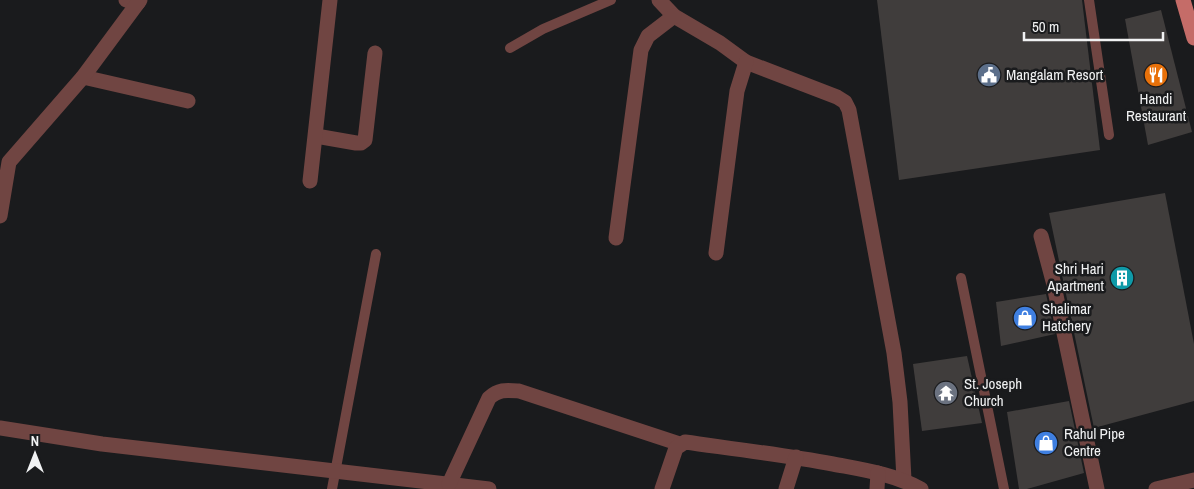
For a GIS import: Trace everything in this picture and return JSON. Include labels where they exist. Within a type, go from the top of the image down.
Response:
[{"type":"main road","points":[[1183,0],[1194,38]]},
{"type":"street","points":[[310,181],[330,0]]},
{"type":"street","points":[[659,0],[674,16],[720,43],[746,62],[837,97],[845,102],[849,110],[894,353],[900,402],[904,480]]},
{"type":"street","points":[[0,216],[4,168],[83,77],[134,1]]},
{"type":"street","points":[[616,238],[641,50],[648,36],[674,16]]},
{"type":"street","points":[[316,136],[356,143],[361,143],[364,140],[375,53]]},
{"type":"street","points":[[716,253],[737,91],[746,62]]},
{"type":"street","points":[[83,77],[188,101]]},
{"type":"street","points":[[1041,236],[1053,281],[1097,489]]},
{"type":"street","points":[[449,484],[489,398],[496,392],[504,390],[518,391],[680,444],[685,442],[796,458],[878,473],[904,480],[921,489]]},
{"type":"street","points":[[0,428],[102,444],[489,489]]},
{"type":"street","points":[[662,489],[680,444]]},
{"type":"street","points":[[786,489],[796,458]]},
{"type":"street","points":[[877,489],[878,473]]},
{"type":"street","points":[[1156,489],[1194,480]]},
{"type":"lane","points":[[510,48],[543,29],[611,0]]},
{"type":"lane","points":[[1089,0],[1109,135]]},
{"type":"lane","points":[[332,489],[376,254]]},
{"type":"lane","points":[[961,278],[1004,489]]},
{"type":"building","name":"Mangalam Resort","points":[[877,0],[1082,0],[1100,150],[899,180]]},
{"type":"building","name":"Handi Restaurant","points":[[1161,10],[1192,132],[1148,145],[1125,19]]},
{"type":"building","name":"Shri Hari Apartment","points":[[1165,193],[1194,344],[1194,401],[1094,428],[1049,213]]},
{"type":"building","name":"Shalimar Hatchery","points":[[1046,294],[1055,334],[1001,346],[996,302]]},
{"type":"building","name":"St. Joseph Church","points":[[967,356],[982,423],[922,431],[913,364]]},
{"type":"building","name":"Rahul Pipe Centre","points":[[1069,401],[1084,473],[1027,489],[1019,489],[1007,412]]},
{"type":"place","name":"Mangalam Resort","points":[[989,75]]},
{"type":"place","name":"Handi Restaurant","points":[[1156,75]]},
{"type":"place","name":"Shri Hari Apartment","points":[[1122,278]]},
{"type":"place","name":"Shalimar Hatchery","points":[[1025,318]]},
{"type":"place","name":"St. Joseph Church","points":[[946,393]]},
{"type":"place","name":"Rahul Pipe Centre","points":[[1046,443]]}]
